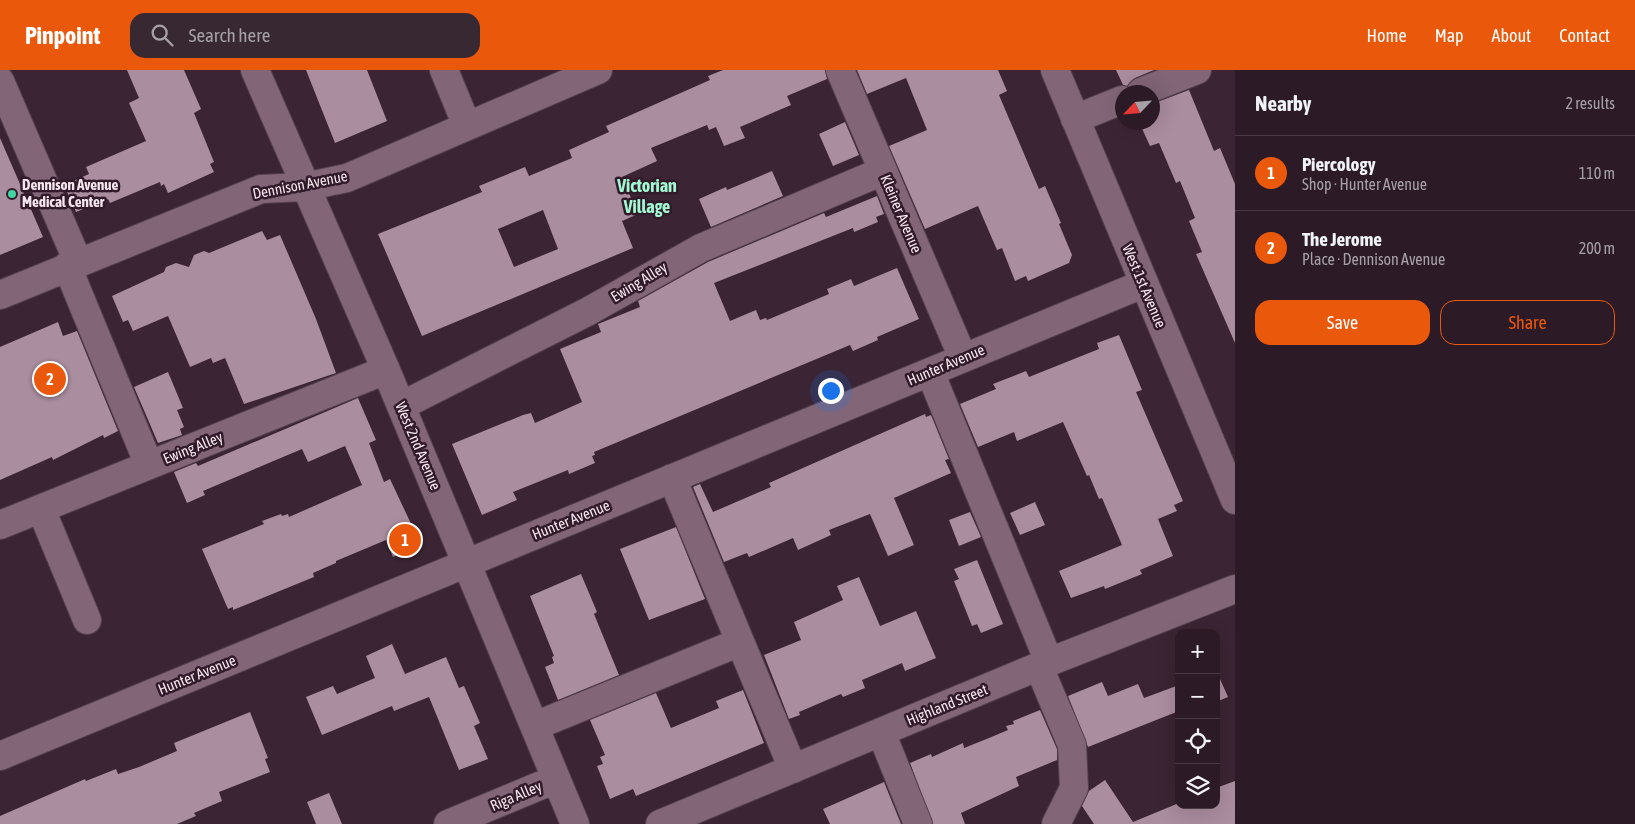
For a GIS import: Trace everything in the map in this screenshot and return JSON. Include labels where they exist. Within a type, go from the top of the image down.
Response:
[{"type":"street","name":"West 2nd Avenue","points":[[255,70],[304,187],[386,370],[575,824]]},
{"type":"street","points":[[444,70],[467,126]]},
{"type":"street","name":"Dennison Avenue","points":[[0,295],[72,264],[261,190],[304,187],[347,178],[598,70]]},
{"type":"street","name":"Kleiner Avenue","points":[[840,70],[963,358]]},
{"type":"street","name":"West 1st Avenue","points":[[1054,70],[1142,284],[1235,500]]},
{"type":"street","points":[[1158,85],[1196,70]]},
{"type":"street","points":[[0,81],[9,128],[72,264],[149,465]]},
{"type":"street","points":[[1075,119],[1115,103]]},
{"type":"street","name":"Ewing Alley","points":[[401,406],[587,312],[701,248],[883,171]]},
{"type":"street","name":"Hunter Avenue","points":[[0,756],[1142,284]]},
{"type":"street","name":"Ewing Alley","points":[[0,526],[386,370]]},
{"type":"street","points":[[930,372],[1044,665],[1072,744],[1074,788],[1056,824]]},
{"type":"street","points":[[672,478],[792,769]]},
{"type":"street","points":[[40,509],[87,620]]},
{"type":"street","name":"Highland Street","points":[[660,824],[1044,665],[1235,589]]},
{"type":"street","points":[[535,726],[740,642]]},
{"type":"street","points":[[881,732],[918,824]]},
{"type":"street","name":"Riga Alley","points":[[448,824],[556,779]]},
{"type":"building","points":[[127,70],[184,70],[201,109],[194,113],[214,162],[210,164],[214,172],[168,193],[164,184],[161,186],[160,182],[110,203],[108,199],[76,212],[64,185],[89,174],[86,167],[146,141],[129,103],[139,98]]},
{"type":"building","points":[[306,70],[367,70],[387,121],[335,143]]},
{"type":"building","points":[[723,70],[825,70],[827,79],[787,96],[791,105],[740,127],[745,138],[724,146],[716,127],[709,130],[707,125],[651,148],[657,161],[622,177],[638,214],[622,221],[633,248],[422,336],[378,234],[482,192],[479,186],[525,167],[529,176],[572,158],[569,150],[609,132],[606,126],[710,80],[708,76]],"holes":[[[543,210],[558,249],[514,267],[498,229]]]},
{"type":"building","points":[[857,70],[998,70],[1007,91],[999,95],[1039,189],[1045,186],[1061,223],[1059,224],[1072,255],[1069,263],[1028,281],[1026,276],[1015,281],[1002,248],[997,250],[978,206],[925,229],[889,146],[927,130],[906,78],[867,94]]},
{"type":"building","points":[[1116,70],[1154,70],[1135,78],[1128,85],[1123,85]]},
{"type":"building","points":[[1189,90],[1214,151],[1220,148],[1235,184],[1235,343],[1196,254],[1202,252],[1189,221],[1195,218],[1180,181],[1176,183],[1159,143],[1150,146],[1143,130],[1160,130],[1160,101]]},
{"type":"building","points":[[845,122],[859,155],[833,166],[819,134]]},
{"type":"building","name":"Dennison Avenue Medical Center","points":[[0,138],[43,237],[0,255]]},
{"type":"building","points":[[772,171],[783,196],[711,227],[699,199],[726,187],[727,190]]},
{"type":"building","points":[[877,196],[884,214],[876,217],[878,222],[854,232],[853,228],[714,283],[730,321],[756,310],[760,320],[766,318],[767,320],[829,294],[827,289],[851,279],[854,286],[897,268],[919,319],[877,337],[878,340],[853,351],[850,345],[594,452],[595,455],[592,456],[595,463],[569,474],[568,470],[513,492],[517,500],[482,515],[452,444],[523,415],[531,413],[535,423],[582,402],[560,349],[601,332],[598,324],[640,307],[638,301],[708,262],[824,213],[826,217]]},
{"type":"building","points":[[262,231],[267,240],[280,235],[316,319],[336,373],[244,404],[225,358],[213,363],[211,358],[190,367],[168,316],[133,331],[128,320],[123,322],[112,296],[164,272],[166,267],[176,263],[189,267],[194,255],[204,251],[209,253]]},
{"type":"building","points":[[58,322],[63,336],[77,331],[118,431],[104,438],[103,435],[53,460],[52,457],[0,480],[0,347]]},
{"type":"building","points":[[1119,335],[1142,390],[1136,392],[1183,501],[1174,505],[1177,511],[1158,519],[1173,556],[1140,570],[1142,574],[1105,589],[1104,586],[1071,598],[1059,571],[1122,545],[1102,498],[1099,499],[1089,475],[1087,476],[1063,422],[1017,441],[1014,432],[978,447],[960,404],[996,389],[993,384],[1026,371],[1029,377],[1099,349],[1097,343]]},
{"type":"building","points":[[168,372],[183,408],[177,410],[184,427],[180,429],[182,435],[158,443],[134,387]]},
{"type":"building","points":[[358,398],[376,440],[369,443],[384,482],[390,479],[421,545],[393,557],[386,540],[336,561],[336,563],[313,573],[314,577],[233,610],[233,607],[228,609],[202,549],[264,524],[262,521],[281,514],[282,516],[288,514],[289,517],[362,485],[345,446],[308,462],[302,449],[203,491],[205,495],[187,503],[174,472],[196,463],[198,466]]},
{"type":"building","points":[[925,414],[926,417],[931,415],[949,459],[945,460],[951,473],[894,498],[914,545],[888,556],[870,514],[829,530],[831,535],[798,550],[793,538],[749,557],[747,553],[724,562],[693,487],[700,484],[713,512],[771,487],[769,483]]},
{"type":"building","points":[[1035,502],[1045,525],[1020,535],[1010,513]]},
{"type":"building","points":[[970,512],[981,537],[959,546],[949,520]]},
{"type":"building","points":[[676,527],[705,599],[649,620],[620,549]]},
{"type":"building","points":[[977,560],[1003,624],[981,633],[977,624],[972,626],[954,581],[959,579],[954,569]]},
{"type":"building","points":[[581,574],[597,612],[594,614],[619,675],[558,700],[545,667],[554,663],[552,657],[554,656],[530,596]]},
{"type":"building","points":[[859,577],[880,626],[916,611],[936,658],[905,671],[902,663],[862,680],[865,688],[843,697],[841,694],[799,712],[800,715],[789,719],[764,655],[801,640],[794,622],[843,600],[837,586]]},
{"type":"building","points":[[392,644],[405,674],[446,657],[459,688],[464,686],[480,723],[474,726],[488,759],[459,770],[429,697],[394,711],[392,706],[322,735],[306,697],[333,686],[337,694],[375,678],[366,656]]},
{"type":"building","points":[[1220,679],[1228,697],[1220,700]]},
{"type":"building","points":[[1102,682],[1108,696],[1138,684],[1144,698],[1175,686],[1175,713],[1088,747],[1068,696]]},
{"type":"building","points":[[743,690],[764,743],[636,796],[633,789],[610,799],[597,766],[603,764],[600,757],[605,755],[590,720],[656,693],[671,728],[719,708],[716,701]]},
{"type":"building","points":[[1040,710],[1057,749],[1057,760],[1016,777],[1019,786],[961,813],[965,824],[933,824],[910,763],[931,754],[932,757],[963,743],[964,748],[989,738],[1008,730],[1006,726],[1014,724],[1013,721]]},
{"type":"building","points":[[250,712],[268,758],[265,759],[270,772],[219,792],[222,801],[194,813],[196,816],[177,824],[0,824],[0,816],[85,779],[86,781],[116,769],[118,774],[139,767],[177,751],[174,743]]},
{"type":"building","points":[[1105,780],[1133,822],[1175,805],[1175,809],[1220,809],[1220,787],[1235,781],[1235,824],[1094,824],[1082,806],[1089,791]]},
{"type":"building","points":[[884,782],[901,824],[830,824],[823,809]]},
{"type":"building","points":[[329,793],[342,824],[316,824],[307,802]]},
{"type":"place","name":"Dennison Avenue Medical Center","points":[[12,194]]},
{"type":"place","name":"The Jerome","points":[[50,379]]},
{"type":"place","name":"Piercology","points":[[405,540]]},
{"type":"district","name":"Victorian Village","points":[[647,196]]}]
